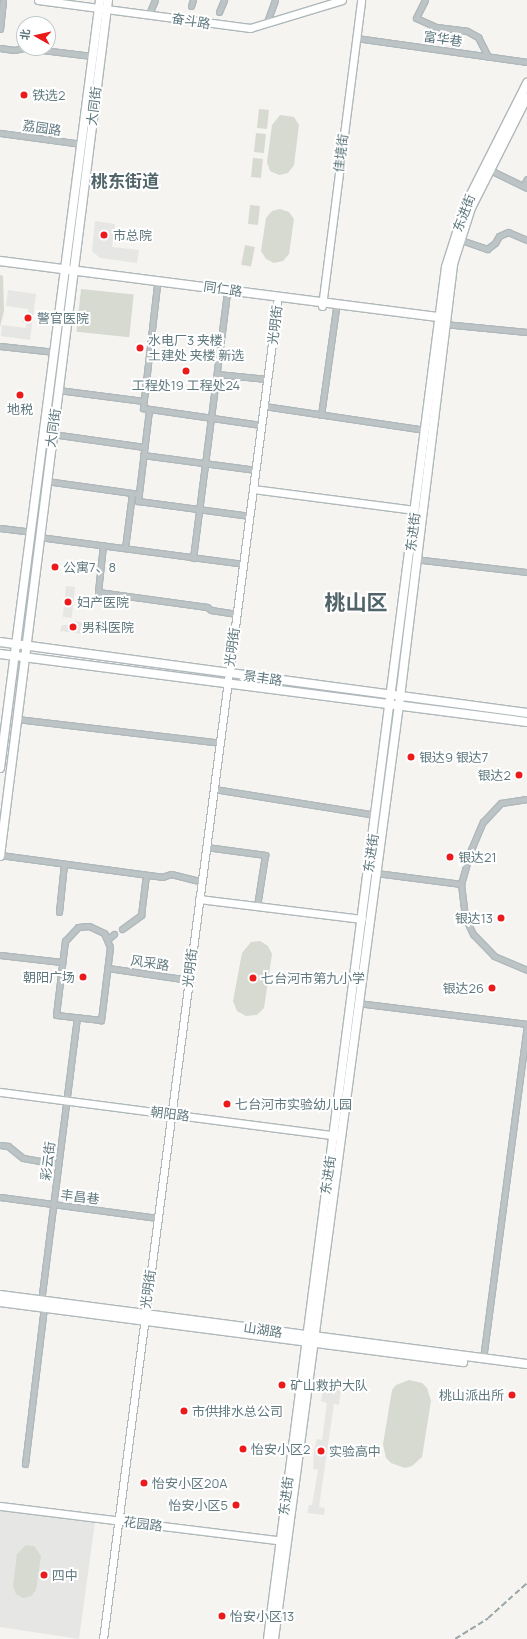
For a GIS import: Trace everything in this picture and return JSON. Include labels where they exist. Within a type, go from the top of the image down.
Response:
[{"type":"main road","name":"大同街","points":[[0,855],[58,390],[81,144],[92,56],[103,4]]},
{"type":"main road","name":"大同街","points":[[0,768],[55,352],[69,271],[103,4]]},
{"type":"main road","name":"东进街","points":[[337,1136],[358,1003],[376,873],[395,700],[443,320],[446,267],[466,204],[527,83]]},
{"type":"main road","name":"东进街","points":[[413,559],[415,510],[425,430],[454,264],[471,208],[527,97]]},
{"type":"main road","name":"同仁路","points":[[0,261],[278,299]]},
{"type":"main road","name":"同仁路","points":[[0,265],[69,271],[157,285],[443,320]]},
{"type":"main road","name":"同仁路","points":[[322,304],[336,308],[443,320]]},
{"type":"main road","name":"景丰路","points":[[0,642],[228,677],[395,700],[527,722]]},
{"type":"main road","name":"景丰路","points":[[0,654],[228,677]]},
{"type":"main road","name":"东进街","points":[[268,1639],[283,1541],[337,1136],[362,919],[376,815],[395,700]]},
{"type":"main road","name":"景丰路","points":[[395,700],[527,713]]},
{"type":"main road","name":"山湖路","points":[[0,1295],[42,1305]]},
{"type":"main road","name":"山湖路","points":[[0,1302],[42,1305],[144,1317],[527,1370]]},
{"type":"main road","name":"山湖路","points":[[310,1339],[527,1364]]},
{"type":"main road","name":"东进街","points":[[274,1639],[283,1541]]},
{"type":"street","points":[[0,29],[3,0]]},
{"type":"street","name":"奋斗路","points":[[38,0],[103,4],[192,22],[250,28],[342,0]]},
{"type":"street","points":[[148,14],[155,0]]},
{"type":"street","points":[[191,6],[194,0]]},
{"type":"street","points":[[219,12],[224,0]]},
{"type":"street","points":[[267,22],[275,0]]},
{"type":"street","name":"佳境街","points":[[322,304],[361,0]]},
{"type":"street","points":[[425,0],[416,18],[436,27],[467,31],[478,37],[488,57]]},
{"type":"street","name":"富华巷","points":[[356,38],[527,62]]},
{"type":"street","points":[[0,48],[16,50]]},
{"type":"street","points":[[56,52],[92,56]]},
{"type":"street","name":"荔园路","points":[[0,133],[81,144]]},
{"type":"street","points":[[490,170],[525,187],[527,179]]},
{"type":"street","points":[[461,240],[487,249],[495,243],[499,236],[508,232],[527,240]]},
{"type":"street","points":[[157,285],[143,408],[210,419],[261,425]]},
{"type":"street","points":[[193,558],[227,294]]},
{"type":"street","name":"光明街","points":[[103,1639],[278,299]]},
{"type":"street","points":[[321,415],[336,308]]},
{"type":"street","points":[[443,320],[527,332]]},
{"type":"street","points":[[0,346],[55,352]]},
{"type":"street","points":[[217,374],[267,379]]},
{"type":"street","points":[[58,390],[143,402]]},
{"type":"street","points":[[264,406],[425,430]]},
{"type":"street","points":[[149,410],[138,501],[250,516]]},
{"type":"street","points":[[52,434],[144,446]]},
{"type":"street","points":[[143,455],[256,470]]},
{"type":"street","points":[[46,481],[139,494]]},
{"type":"street","points":[[253,488],[415,510]]},
{"type":"street","points":[[125,548],[132,493]]},
{"type":"street","points":[[0,528],[31,532]]},
{"type":"street","points":[[39,537],[243,564]]},
{"type":"street","points":[[104,545],[98,592],[207,607],[211,610],[237,614]]},
{"type":"street","points":[[413,559],[527,572]]},
{"type":"street","points":[[17,719],[220,743]]},
{"type":"street","points":[[214,789],[376,815]]},
{"type":"street","points":[[527,799],[501,803],[483,822],[470,852],[461,884],[465,917],[472,934],[494,956],[527,970]]},
{"type":"street","points":[[206,847],[265,855],[257,906]]},
{"type":"street","points":[[0,855],[162,877],[171,874],[202,882]]},
{"type":"street","points":[[59,912],[64,864]]},
{"type":"street","points":[[376,873],[461,884]]},
{"type":"street","points":[[122,929],[141,915],[146,875]]},
{"type":"street","points":[[199,899],[362,919]]},
{"type":"street","points":[[89,926],[96,929],[108,939],[110,947],[101,1020],[56,1015],[62,962],[65,941],[78,927],[89,926]]},
{"type":"street","points":[[108,939],[114,934]]},
{"type":"street","points":[[0,954],[62,962]]},
{"type":"street","name":"风采路","points":[[108,968],[189,980]]},
{"type":"street","points":[[358,1003],[527,1025],[483,1359]]},
{"type":"street","name":"彩云街","points":[[25,1464],[53,1204],[77,1017]]},
{"type":"street","name":"朝阳路","points":[[0,1092],[337,1136]]},
{"type":"street","points":[[0,1145],[8,1146],[23,1158],[58,1164]]},
{"type":"street","name":"丰昌巷","points":[[0,1197],[158,1218]]},
{"type":"street","name":"花园路","points":[[0,1506],[283,1541]]},
{"type":"shaded area","points":[[259,109],[269,110],[267,129],[257,128]]},
{"type":"shaded area","points":[[280,115],[294,117],[299,125],[294,165],[288,173],[279,175],[270,171],[267,162],[272,125]]},
{"type":"shaded area","points":[[256,133],[266,134],[264,153],[254,152]]},
{"type":"shaded area","points":[[253,158],[263,159],[261,178],[251,177]]},
{"type":"shaded area","points":[[250,205],[260,206],[258,225],[248,224]]},
{"type":"shaded area","points":[[280,209],[289,212],[294,219],[289,254],[283,261],[274,263],[266,259],[261,251],[266,218],[272,211]]},
{"type":"shaded area","name":"市总院","points":[[95,221],[115,224],[112,247],[139,250],[137,263],[100,258],[92,251]]},
{"type":"shaded area","points":[[245,245],[255,247],[251,267],[241,265]]},
{"type":"shaded area","points":[[0,275],[3,276],[4,311],[0,327]]},
{"type":"shaded area","points":[[81,289],[134,295],[129,337],[77,332]]},
{"type":"shaded area","name":"警官医院","points":[[8,290],[36,294],[30,340],[1,336],[2,325],[26,328],[26,323],[22,322],[24,313],[28,314],[28,309],[6,306]]},
{"type":"shaded area","name":"妇产医院","points":[[66,586],[75,587],[72,618],[63,617]]},
{"type":"shaded area","name":"男科医院","points":[[75,621],[84,623],[83,634],[60,631],[62,625],[74,625]]},
{"type":"shaded area","name":"七台河市第九小学","points":[[260,941],[268,946],[272,954],[264,1008],[257,1015],[246,1016],[237,1011],[233,1001],[242,953],[251,942]]},
{"type":"shaded area","points":[[409,1380],[422,1383],[427,1388],[431,1401],[422,1457],[412,1466],[405,1468],[391,1463],[386,1458],[383,1444],[392,1390],[396,1385]]},
{"type":"shaded area","name":"实验高中","points":[[323,1387],[341,1390],[339,1405],[334,1404],[319,1507],[325,1508],[324,1515],[307,1513],[309,1505],[312,1505],[318,1470],[313,1469],[314,1451],[317,1439],[322,1440],[327,1403],[321,1401]]},
{"type":"shaded area","name":"四中","points":[[0,1510],[95,1522],[79,1639],[0,1627]]},
{"type":"shaded area","points":[[26,1545],[34,1546],[41,1556],[36,1590],[31,1596],[23,1598],[16,1594],[13,1586],[17,1554]]},
{"type":"railway","points":[[455,1639],[488,1618],[527,1583]]},
{"type":"place","name":"铁选2","points":[[24,95]]},
{"type":"place","name":"市总院","points":[[104,235]]},
{"type":"place","name":"警官医院","points":[[28,318]]},
{"type":"place","name":"水电厂3 夹楼 土建处 夹楼 新选","points":[[140,348]]},
{"type":"place","name":"工程处19 工程处24","points":[[186,371]]},
{"type":"place","name":"地税","points":[[20,395]]},
{"type":"place","name":"公寓7、8","points":[[55,567]]},
{"type":"place","name":"妇产医院","points":[[68,602]]},
{"type":"place","name":"男科医院","points":[[73,627]]},
{"type":"place","name":"银达9 银达7","points":[[411,757]]},
{"type":"place","name":"银达2","points":[[519,775]]},
{"type":"place","name":"银达21","points":[[450,857]]},
{"type":"place","name":"银达13","points":[[501,918]]},
{"type":"place","name":"朝阳广场","points":[[83,977]]},
{"type":"place","name":"七台河市第九小学","points":[[253,978]]},
{"type":"place","name":"银达26","points":[[492,988]]},
{"type":"place","name":"七台河市实验幼儿园","points":[[227,1104]]},
{"type":"place","name":"矿山救护大队","points":[[282,1385]]},
{"type":"place","name":"桃山派出所","points":[[512,1395]]},
{"type":"place","name":"市供排水总公司","points":[[184,1411]]},
{"type":"place","name":"怡安小区2","points":[[243,1449]]},
{"type":"place","name":"实验高中","points":[[321,1451]]},
{"type":"place","name":"怡安小区20A","points":[[144,1483]]},
{"type":"place","name":"怡安小区5","points":[[236,1505]]},
{"type":"place","name":"四中","points":[[44,1575]]},
{"type":"place","name":"怡安小区13","points":[[222,1616]]},
{"type":"district","name":"桃东街道","points":[[125,181]]},
{"type":"district","name":"桃山区","points":[[356,602]]}]
